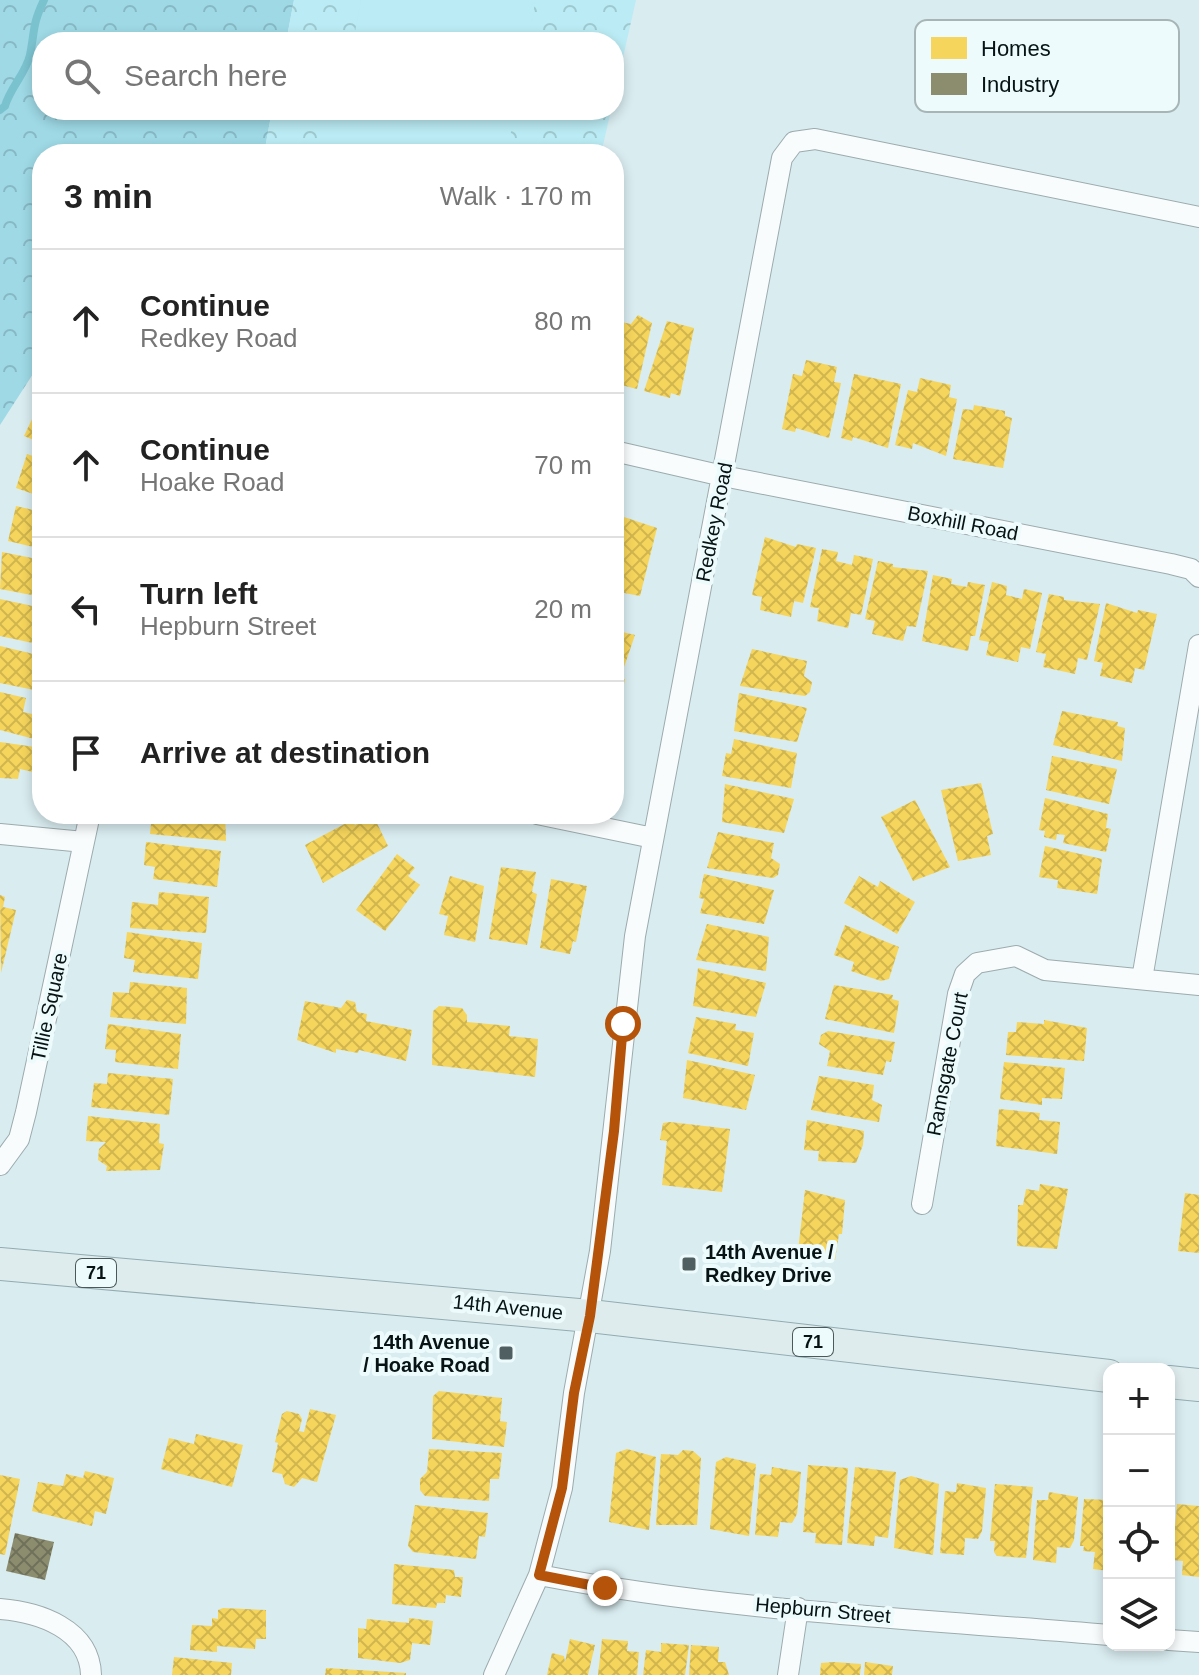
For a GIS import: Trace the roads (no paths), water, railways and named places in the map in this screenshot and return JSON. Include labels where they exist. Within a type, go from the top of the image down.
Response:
[{"type":"main road","name":"14th Avenue","points":[[0,1264],[590,1316],[1103,1375]]},
{"type":"main road","points":[[1175,1383],[1199,1385]]},
{"type":"street","name":"Redkey Road","points":[[494,1675],[539,1575],[562,1488],[574,1393],[590,1316],[631,965],[782,158],[794,142],[815,139],[1199,217]]},
{"type":"street","points":[[624,453],[723,476]]},
{"type":"street","name":"Boxhill Road","points":[[723,476],[1171,564],[1191,569],[1199,577]]},
{"type":"street","points":[[1142,979],[1199,645]]},
{"type":"street","name":"Tillie Square","points":[[0,1165],[19,1139],[26,1112],[88,824]]},
{"type":"street","points":[[585,824],[653,838]]},
{"type":"street","points":[[0,834],[84,842]]},
{"type":"street","name":"Ramsgate Court","points":[[922,1204],[958,994],[965,974],[990,958],[1016,956],[1045,970],[1199,985]]},
{"type":"street","name":"Hepburn Street","points":[[539,1575],[605,1588],[1103,1634]]},
{"type":"street","points":[[788,1675],[798,1608]]},
{"type":"street","points":[[0,1609],[25,1611],[67,1629],[91,1661],[91,1675]]},
{"type":"street","points":[[1175,1640],[1199,1642]]},
{"type":"waterway","points":[[34,32],[44,0]]},
{"type":"waterway","points":[[0,110],[28,62],[32,44]]},
{"type":"place","name":"14th Avenue / Redkey Drive","points":[[689,1264]]},
{"type":"place","name":"14th Avenue / Hoake Road","points":[[506,1353]]}]
